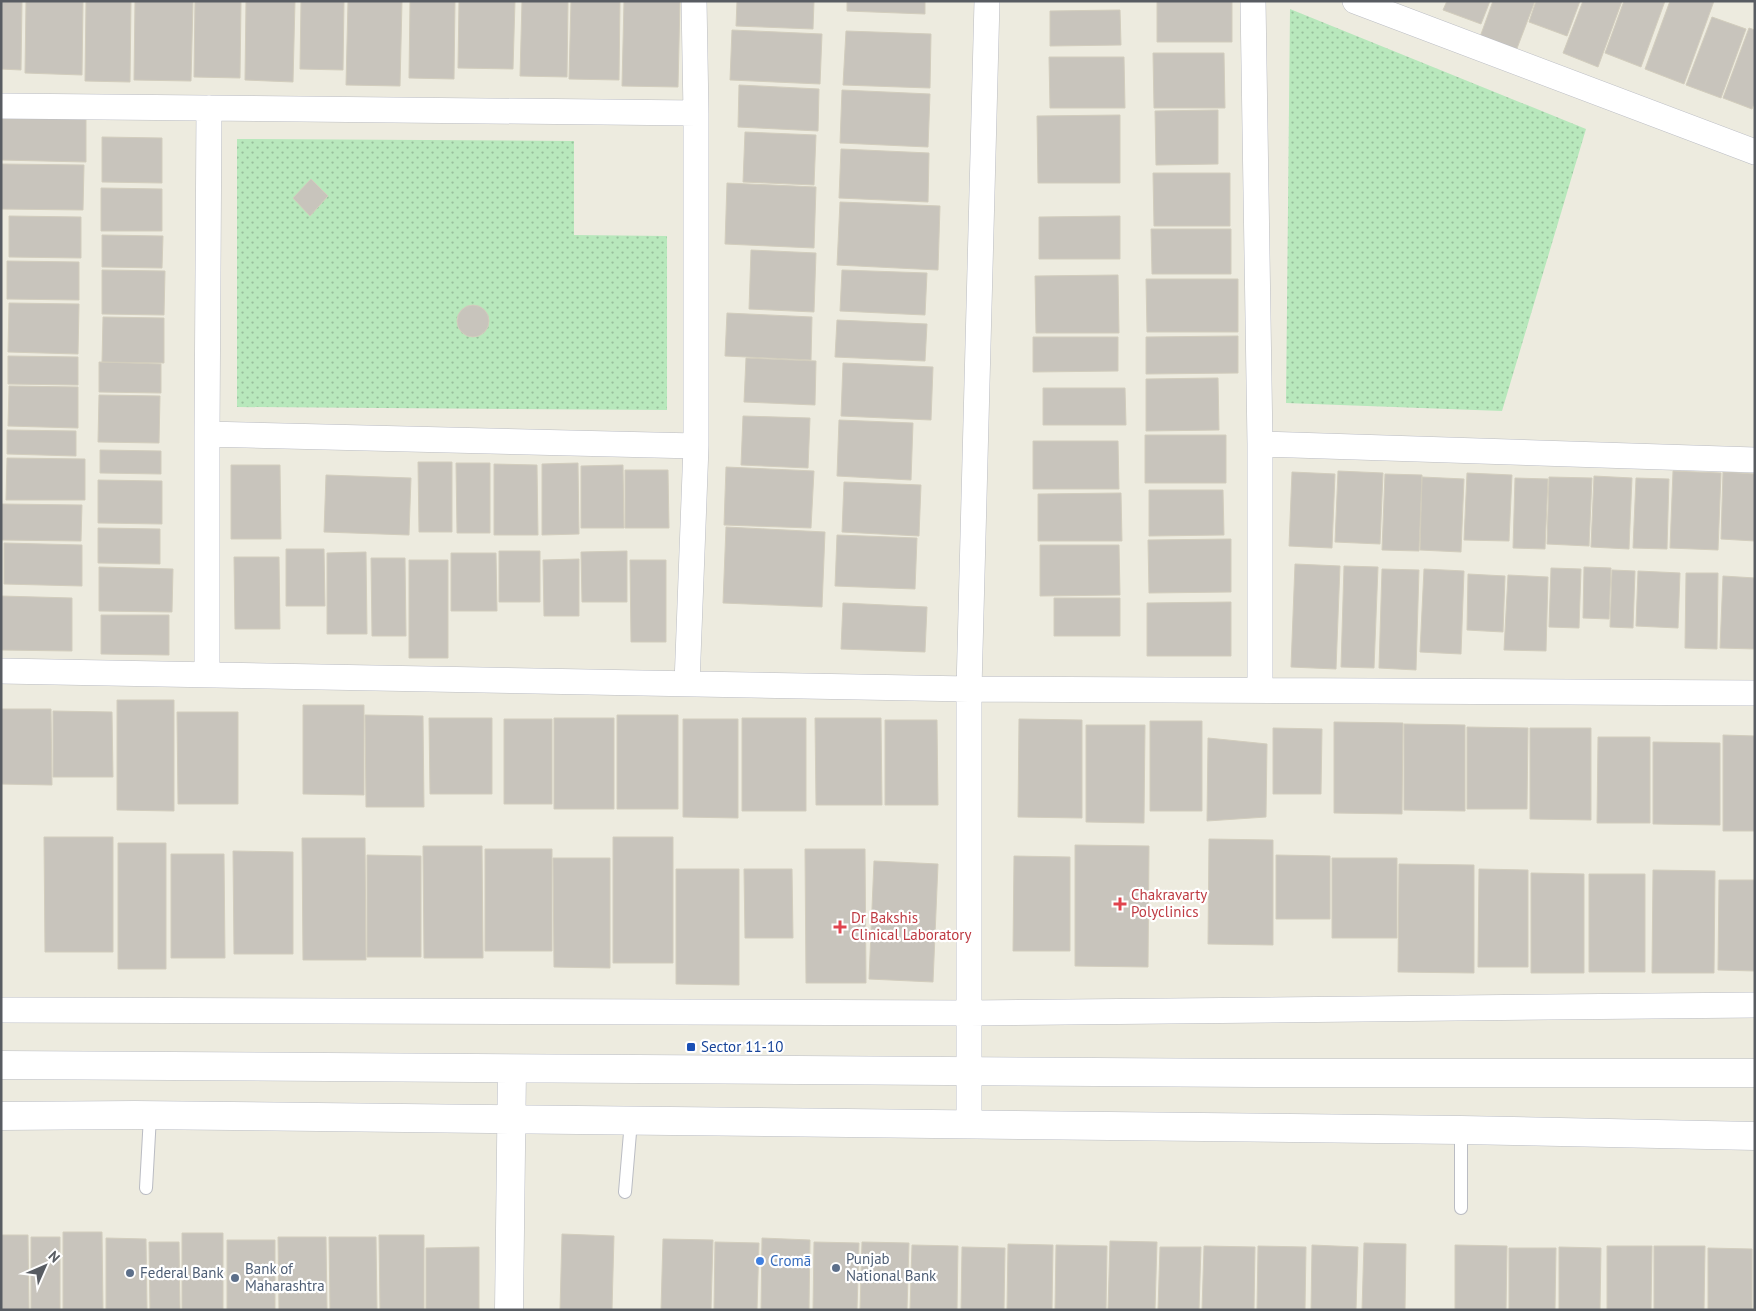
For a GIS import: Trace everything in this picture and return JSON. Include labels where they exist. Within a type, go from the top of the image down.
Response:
[{"type":"street","points":[[687,684],[696,446],[694,1]]},
{"type":"street","points":[[969,1124],[969,689],[987,1]]},
{"type":"street","points":[[1252,1],[1260,444],[1260,690]]},
{"type":"street","points":[[1356,1],[1755,152]]},
{"type":"street","points":[[1,106],[696,113]]},
{"type":"street","points":[[207,675],[209,108]]},
{"type":"street","points":[[207,434],[696,446]]},
{"type":"street","points":[[1260,444],[1755,460]]},
{"type":"street","points":[[1,671],[969,689],[1755,694]]},
{"type":"street","points":[[1,1010],[970,1013],[1755,1005]]},
{"type":"street","points":[[1,1065],[512,1069],[1755,1073]]},
{"type":"street","points":[[510,1310],[512,1069]]},
{"type":"street","points":[[1,1116],[969,1124],[1461,1130],[1755,1136]]},
{"type":"lane","points":[[146,1188],[150,1116]]},
{"type":"lane","points":[[625,1192],[631,1121]]},
{"type":"lane","points":[[1461,1130],[1461,1208]]},
{"type":"green space","points":[[1290,9],[1586,129],[1502,411],[1286,403]]},
{"type":"green space","points":[[237,139],[574,141],[574,235],[667,236],[667,410],[237,407]]},
{"type":"building","points":[[1,1],[22,1],[21,70],[1,69]]},
{"type":"building","points":[[26,1],[83,1],[82,75],[25,73]]},
{"type":"building","points":[[86,1],[131,1],[130,82],[85,81]]},
{"type":"building","points":[[135,1],[193,1],[191,81],[134,80]]},
{"type":"building","points":[[195,1],[241,1],[240,78],[194,77]]},
{"type":"building","points":[[246,1],[295,1],[293,82],[245,80]]},
{"type":"building","points":[[301,1],[344,1],[343,70],[300,69]]},
{"type":"building","points":[[348,1],[402,1],[400,86],[346,85]]},
{"type":"building","points":[[410,1],[455,1],[454,79],[409,78]]},
{"type":"building","points":[[459,1],[515,1],[513,69],[458,68]]},
{"type":"building","points":[[522,1],[568,1],[567,77],[520,76]]},
{"type":"building","points":[[571,1],[620,1],[619,80],[569,79]]},
{"type":"building","points":[[624,1],[680,1],[678,87],[622,86]]},
{"type":"building","points":[[737,1],[814,1],[813,29],[736,26]]},
{"type":"building","points":[[847,1],[925,1],[925,14],[847,11]]},
{"type":"building","points":[[1157,1],[1232,1],[1232,42],[1157,42]]},
{"type":"building","points":[[1447,1],[1490,1],[1481,24],[1443,10]]},
{"type":"building","points":[[1493,1],[1535,1],[1516,51],[1480,37]]},
{"type":"building","points":[[1536,1],[1580,1],[1567,36],[1529,22]]},
{"type":"building","points":[[1583,1],[1622,1],[1598,67],[1563,53]]},
{"type":"building","points":[[1624,1],[1665,1],[1641,67],[1605,53]]},
{"type":"building","points":[[1670,1],[1714,1],[1684,84],[1645,69]]},
{"type":"building","points":[[1120,10],[1121,45],[1050,46],[1050,11]]},
{"type":"building","points":[[1712,17],[1746,29],[1721,98],[1686,85]]},
{"type":"building","points":[[1749,28],[1755,30],[1755,101],[1752,109],[1723,98]]},
{"type":"building","points":[[732,30],[822,34],[820,84],[730,80]]},
{"type":"building","points":[[846,31],[931,34],[930,88],[843,85]]},
{"type":"building","points":[[1153,53],[1224,53],[1225,108],[1154,108]]},
{"type":"building","points":[[1049,57],[1124,57],[1125,108],[1050,108]]},
{"type":"building","points":[[739,85],[819,89],[818,131],[738,127]]},
{"type":"building","points":[[842,90],[930,94],[928,147],[840,143]]},
{"type":"building","points":[[1218,110],[1218,164],[1156,165],[1155,111]]},
{"type":"building","points":[[1,112],[86,113],[86,162],[1,160]]},
{"type":"building","points":[[1120,115],[1120,183],[1038,183],[1037,116]]},
{"type":"building","points":[[745,132],[816,135],[814,185],[743,182]]},
{"type":"building","points":[[102,137],[162,138],[162,183],[102,182]]},
{"type":"building","points":[[841,149],[929,153],[928,202],[839,198]]},
{"type":"building","points":[[1,164],[84,165],[83,210],[1,209]]},
{"type":"building","points":[[1153,173],[1230,173],[1230,226],[1154,226]]},
{"type":"building","points":[[311,179],[328,196],[310,216],[293,198]]},
{"type":"building","points":[[727,183],[816,187],[814,248],[725,244]]},
{"type":"building","points":[[101,188],[162,189],[162,231],[101,231]]},
{"type":"building","points":[[840,202],[940,206],[938,270],[837,265]]},
{"type":"building","points":[[9,216],[81,217],[81,258],[9,257]]},
{"type":"building","points":[[1120,216],[1120,259],[1039,259],[1039,217]]},
{"type":"building","points":[[1151,229],[1231,229],[1231,274],[1152,274]]},
{"type":"building","points":[[102,235],[163,236],[162,268],[102,267]]},
{"type":"building","points":[[751,250],[816,253],[814,312],[749,309]]},
{"type":"building","points":[[7,261],[79,262],[79,300],[7,299]]},
{"type":"building","points":[[102,270],[165,271],[164,315],[102,314]]},
{"type":"building","points":[[842,270],[927,273],[925,315],[840,311]]},
{"type":"building","points":[[1118,275],[1119,333],[1036,333],[1035,276]]},
{"type":"building","points":[[1146,279],[1238,279],[1238,332],[1147,332]]},
{"type":"building","points":[[9,303],[79,304],[78,354],[8,352]]},
{"type":"building","points":[[473,305],[484,310],[489,321],[484,332],[473,337],[462,332],[457,321],[462,310]]},
{"type":"building","points":[[727,313],[812,317],[811,360],[725,356]]},
{"type":"building","points":[[103,317],[164,318],[164,363],[102,362]]},
{"type":"building","points":[[837,320],[927,324],[925,361],[835,357]]},
{"type":"building","points":[[1238,336],[1238,373],[1146,374],[1146,337]]},
{"type":"building","points":[[1033,337],[1118,337],[1118,371],[1033,372]]},
{"type":"building","points":[[8,356],[78,357],[78,385],[8,384]]},
{"type":"building","points":[[746,358],[816,361],[815,405],[744,402]]},
{"type":"building","points":[[99,362],[161,364],[161,393],[99,392]]},
{"type":"building","points":[[843,363],[933,367],[931,420],[841,416]]},
{"type":"building","points":[[1218,378],[1219,430],[1146,431],[1146,379]]},
{"type":"building","points":[[9,386],[78,387],[78,428],[8,426]]},
{"type":"building","points":[[1043,388],[1125,388],[1126,425],[1043,425]]},
{"type":"building","points":[[99,395],[160,396],[159,443],[98,442]]},
{"type":"building","points":[[743,416],[810,418],[808,468],[741,465]]},
{"type":"building","points":[[839,420],[913,423],[911,480],[837,476]]},
{"type":"building","points":[[7,430],[76,431],[76,456],[7,454]]},
{"type":"building","points":[[1145,435],[1226,435],[1226,483],[1145,483]]},
{"type":"building","points":[[1033,441],[1118,441],[1119,489],[1033,489]]},
{"type":"building","points":[[100,450],[161,451],[161,474],[100,473]]},
{"type":"building","points":[[7,458],[85,459],[85,500],[6,500]]},
{"type":"building","points":[[418,462],[452,462],[452,532],[419,532]]},
{"type":"building","points":[[456,463],[490,463],[490,533],[457,533]]},
{"type":"building","points":[[578,463],[579,534],[542,535],[542,464]]},
{"type":"building","points":[[494,464],[537,465],[538,535],[494,535]]},
{"type":"building","points":[[231,465],[280,465],[281,539],[231,539]]},
{"type":"building","points":[[623,465],[624,528],[581,528],[581,466]]},
{"type":"building","points":[[726,467],[814,471],[811,528],[724,525]]},
{"type":"building","points":[[625,470],[668,470],[669,528],[625,528]]},
{"type":"building","points":[[1338,471],[1383,473],[1380,544],[1335,542]]},
{"type":"building","points":[[1673,471],[1721,473],[1718,550],[1670,548]]},
{"type":"building","points":[[1292,472],[1335,474],[1332,548],[1289,546]]},
{"type":"building","points":[[1723,472],[1755,474],[1755,541],[1721,539]]},
{"type":"building","points":[[1467,473],[1512,475],[1509,541],[1464,540]]},
{"type":"building","points":[[1385,474],[1422,475],[1419,551],[1382,550]]},
{"type":"building","points":[[326,475],[411,478],[409,535],[324,532]]},
{"type":"building","points":[[1594,476],[1632,478],[1629,549],[1591,547]]},
{"type":"building","points":[[1422,477],[1464,479],[1461,552],[1420,550]]},
{"type":"building","points":[[1549,477],[1592,478],[1589,546],[1547,544]]},
{"type":"building","points":[[1515,478],[1548,479],[1545,549],[1513,548]]},
{"type":"building","points":[[1636,478],[1669,479],[1667,549],[1633,548]]},
{"type":"building","points":[[98,480],[162,481],[162,524],[98,523]]},
{"type":"building","points":[[844,482],[921,485],[919,536],[842,532]]},
{"type":"building","points":[[1149,490],[1223,490],[1224,535],[1149,536]]},
{"type":"building","points":[[1121,493],[1122,541],[1038,541],[1038,494]]},
{"type":"building","points":[[1,504],[82,505],[81,541],[1,540]]},
{"type":"building","points":[[726,527],[825,532],[822,607],[723,603]]},
{"type":"building","points":[[98,528],[160,529],[160,564],[98,563]]},
{"type":"building","points":[[837,535],[917,538],[915,589],[835,586]]},
{"type":"building","points":[[1231,539],[1231,592],[1149,593],[1148,540]]},
{"type":"building","points":[[4,543],[82,545],[82,586],[4,584]]},
{"type":"building","points":[[1040,545],[1119,545],[1120,595],[1040,596]]},
{"type":"building","points":[[286,549],[324,549],[325,606],[286,606]]},
{"type":"building","points":[[499,551],[540,551],[540,602],[499,602]]},
{"type":"building","points":[[627,551],[627,602],[582,602],[581,552]]},
{"type":"building","points":[[366,552],[367,634],[327,634],[327,553]]},
{"type":"building","points":[[451,553],[496,553],[497,611],[451,611]]},
{"type":"building","points":[[234,557],[279,557],[280,629],[235,629]]},
{"type":"building","points":[[371,558],[405,558],[406,636],[372,636]]},
{"type":"building","points":[[579,559],[579,616],[544,616],[543,560]]},
{"type":"building","points":[[409,560],[448,560],[448,658],[409,658]]},
{"type":"building","points":[[630,560],[666,560],[666,642],[631,642]]},
{"type":"building","points":[[1295,564],[1340,566],[1336,669],[1291,667]]},
{"type":"building","points":[[1344,566],[1378,567],[1374,668],[1341,667]]},
{"type":"building","points":[[99,567],[173,569],[172,612],[99,611]]},
{"type":"building","points":[[1584,567],[1611,568],[1609,619],[1583,618]]},
{"type":"building","points":[[1551,568],[1581,569],[1579,628],[1549,627]]},
{"type":"building","points":[[1382,569],[1419,570],[1416,670],[1379,668]]},
{"type":"building","points":[[1424,569],[1464,571],[1461,654],[1420,652]]},
{"type":"building","points":[[1612,570],[1635,571],[1633,628],[1610,627]]},
{"type":"building","points":[[1638,571],[1680,573],[1678,628],[1636,626]]},
{"type":"building","points":[[1686,573],[1718,573],[1717,649],[1685,648]]},
{"type":"building","points":[[1468,574],[1505,576],[1503,632],[1467,630]]},
{"type":"building","points":[[1508,575],[1548,577],[1546,651],[1504,650]]},
{"type":"building","points":[[1723,576],[1755,578],[1755,649],[1720,648]]},
{"type":"building","points":[[1,596],[72,598],[72,651],[1,650]]},
{"type":"building","points":[[1054,598],[1120,598],[1120,636],[1054,636]]},
{"type":"building","points":[[1231,602],[1231,656],[1147,656],[1147,603]]},
{"type":"building","points":[[843,603],[927,607],[925,652],[841,649]]},
{"type":"building","points":[[101,615],[169,615],[169,655],[101,654]]},
{"type":"building","points":[[117,700],[174,700],[174,811],[117,810]]},
{"type":"building","points":[[303,705],[364,705],[364,795],[303,794]]},
{"type":"building","points":[[1,709],[51,709],[52,785],[1,784]]},
{"type":"building","points":[[53,711],[112,712],[113,777],[53,777]]},
{"type":"building","points":[[177,712],[238,712],[238,804],[178,804]]},
{"type":"building","points":[[365,715],[423,716],[424,807],[366,807]]},
{"type":"building","points":[[617,715],[678,715],[678,809],[617,809]]},
{"type":"building","points":[[429,718],[492,718],[492,794],[430,794]]},
{"type":"building","points":[[554,718],[614,718],[614,809],[554,809]]},
{"type":"building","points":[[742,718],[806,718],[806,811],[742,811]]},
{"type":"building","points":[[815,718],[881,718],[882,805],[816,805]]},
{"type":"building","points":[[504,719],[552,719],[552,804],[504,804]]},
{"type":"building","points":[[683,719],[738,719],[738,818],[683,817]]},
{"type":"building","points":[[1019,719],[1082,720],[1082,818],[1018,817]]},
{"type":"building","points":[[885,720],[937,720],[938,805],[885,805]]},
{"type":"building","points":[[1150,721],[1202,721],[1202,811],[1150,811]]},
{"type":"building","points":[[1334,722],[1403,723],[1402,814],[1334,813]]},
{"type":"building","points":[[1404,724],[1465,725],[1465,811],[1404,810]]},
{"type":"building","points":[[1086,725],[1145,725],[1144,823],[1086,822]]},
{"type":"building","points":[[1467,727],[1528,728],[1527,809],[1467,809]]},
{"type":"building","points":[[1273,728],[1322,729],[1321,794],[1273,794]]},
{"type":"building","points":[[1530,728],[1591,728],[1591,820],[1530,819]]},
{"type":"building","points":[[1723,735],[1755,736],[1755,831],[1723,831]]},
{"type":"building","points":[[1598,737],[1650,737],[1650,823],[1597,823]]},
{"type":"building","points":[[1208,738],[1267,744],[1266,817],[1207,821]]},
{"type":"building","points":[[1653,742],[1720,743],[1720,825],[1653,824]]},
{"type":"building","points":[[44,837],[113,837],[113,952],[45,952]]},
{"type":"building","points":[[613,837],[673,837],[673,963],[613,963]]},
{"type":"building","points":[[302,838],[365,838],[366,960],[303,960]]},
{"type":"building","points":[[1209,839],[1273,840],[1273,945],[1208,944]]},
{"type":"building","points":[[118,843],[166,843],[166,969],[118,969]]},
{"type":"building","points":[[1075,845],[1149,846],[1148,967],[1075,966]]},
{"type":"building","points":[[423,846],[482,846],[483,958],[424,958]]},
{"type":"building","points":[[485,849],[552,849],[552,951],[485,951]]},
{"type":"building","points":[[805,849],[865,849],[866,983],[806,983]]},
{"type":"building","points":[[233,851],[293,852],[293,954],[234,954]]},
{"type":"building","points":[[171,854],[224,854],[225,958],[171,958]]},
{"type":"building","points":[[367,855],[421,856],[421,957],[367,957]]},
{"type":"building","points":[[1276,855],[1330,856],[1330,919],[1276,919]]},
{"type":"building","points":[[1014,856],[1070,857],[1070,951],[1013,951]]},
{"type":"building","points":[[553,858],[610,858],[610,968],[554,967]]},
{"type":"building","points":[[1332,858],[1397,858],[1397,938],[1332,938]]},
{"type":"building","points":[[874,861],[938,864],[933,982],[869,979]]},
{"type":"building","points":[[1399,864],[1474,865],[1474,973],[1398,972]]},
{"type":"building","points":[[676,869],[739,869],[739,985],[676,984]]},
{"type":"building","points":[[744,869],[792,869],[793,938],[745,938]]},
{"type":"building","points":[[1479,869],[1528,870],[1528,967],[1478,967]]},
{"type":"building","points":[[1653,870],[1715,871],[1714,973],[1652,973]]},
{"type":"building","points":[[1531,873],[1584,874],[1584,973],[1531,973]]},
{"type":"building","points":[[1589,874],[1645,874],[1645,972],[1589,972]]},
{"type":"building","points":[[1719,880],[1755,880],[1755,971],[1718,970]]},
{"type":"building","points":[[63,1232],[102,1232],[103,1310],[63,1310]]},
{"type":"building","points":[[182,1233],[223,1233],[223,1310],[182,1310]]},
{"type":"building","points":[[562,1234],[614,1236],[612,1310],[560,1310]]},
{"type":"building","points":[[1,1235],[28,1235],[29,1310],[1,1310]]},
{"type":"building","points":[[379,1235],[424,1235],[424,1310],[380,1310]]},
{"type":"building","points":[[31,1237],[60,1237],[60,1310],[31,1310]]},
{"type":"building","points":[[278,1237],[326,1237],[327,1310],[279,1310]]},
{"type":"building","points":[[329,1237],[376,1237],[377,1310],[330,1310]]},
{"type":"building","points":[[106,1238],[146,1239],[147,1310],[106,1310]]},
{"type":"building","points":[[762,1238],[810,1240],[809,1310],[761,1310]]},
{"type":"building","points":[[663,1239],[713,1240],[711,1310],[661,1310]]},
{"type":"building","points":[[227,1240],[275,1240],[275,1310],[227,1310]]},
{"type":"building","points":[[1110,1241],[1157,1242],[1155,1310],[1108,1310]]},
{"type":"building","points":[[149,1242],[179,1242],[180,1310],[150,1310]]},
{"type":"building","points":[[715,1242],[759,1243],[757,1310],[714,1310]]},
{"type":"building","points":[[814,1242],[859,1243],[857,1310],[813,1310]]},
{"type":"building","points":[[862,1242],[909,1243],[907,1310],[860,1310]]},
{"type":"building","points":[[1364,1243],[1406,1244],[1405,1310],[1362,1310]]},
{"type":"building","points":[[1008,1244],[1053,1245],[1052,1310],[1007,1310]]},
{"type":"building","points":[[912,1245],[958,1246],[957,1310],[910,1310]]},
{"type":"building","points":[[1056,1245],[1107,1246],[1106,1310],[1055,1310]]},
{"type":"building","points":[[1312,1245],[1358,1247],[1356,1310],[1311,1310]]},
{"type":"building","points":[[1455,1245],[1507,1246],[1506,1310],[1455,1310]]},
{"type":"building","points":[[1204,1246],[1255,1247],[1254,1310],[1202,1310]]},
{"type":"building","points":[[1258,1246],[1306,1247],[1305,1310],[1257,1310]]},
{"type":"building","points":[[1607,1246],[1652,1246],[1651,1310],[1607,1310]]},
{"type":"building","points":[[1654,1246],[1705,1246],[1704,1310],[1654,1310]]},
{"type":"building","points":[[479,1247],[479,1310],[426,1310],[426,1248]]},
{"type":"building","points":[[962,1247],[1005,1248],[1004,1310],[961,1310]]},
{"type":"building","points":[[1160,1247],[1201,1247],[1199,1310],[1158,1310]]},
{"type":"building","points":[[1559,1247],[1601,1248],[1600,1310],[1559,1310]]},
{"type":"building","points":[[1509,1248],[1556,1248],[1555,1310],[1509,1310]]},
{"type":"building","points":[[1708,1248],[1752,1249],[1752,1310],[1708,1310]]},
{"type":"place","name":"Chakravarty Polyclinics","points":[[1120,904]]},
{"type":"place","name":"Dr Bakshis Clinical Laboratory","points":[[840,927]]},
{"type":"place","name":"Sector 11-10","points":[[691,1047]]},
{"type":"place","name":"Cromā","points":[[760,1261]]},
{"type":"place","name":"Punjab National Bank","points":[[836,1268]]},
{"type":"place","name":"Federal Bank","points":[[130,1273]]},
{"type":"place","name":"Bank of Maharashtra","points":[[235,1278]]}]
